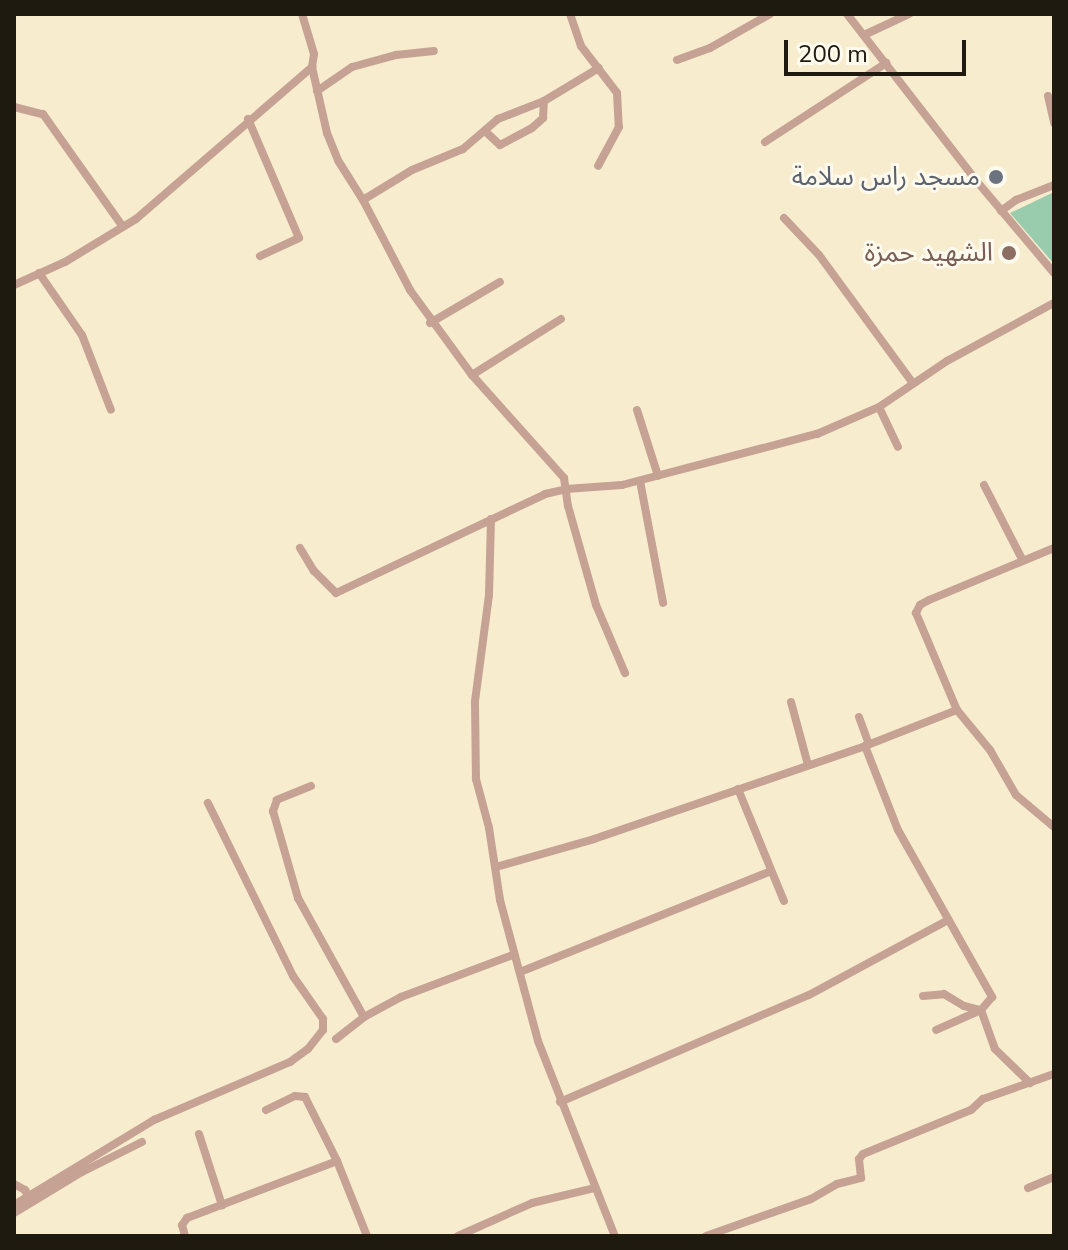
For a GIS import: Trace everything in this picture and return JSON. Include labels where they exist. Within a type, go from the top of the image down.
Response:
[{"type":"street","points":[[302,14],[314,54],[312,67],[317,91],[339,162],[430,323],[564,478],[596,605],[625,673]]},
{"type":"street","points":[[570,14],[581,46],[617,93],[619,122],[598,166]]},
{"type":"street","points":[[677,60],[710,48],[770,14]]},
{"type":"street","points":[[847,14],[1001,211],[1054,273]]},
{"type":"street","points":[[864,35],[909,14]]},
{"type":"street","points":[[317,91],[352,67],[396,55],[434,51]]},
{"type":"street","points":[[765,142],[886,63]]},
{"type":"street","points":[[14,285],[65,262],[123,227],[177,185],[248,119],[312,67]]},
{"type":"street","points":[[363,200],[412,170],[463,149],[508,113],[544,101],[599,68]]},
{"type":"street","points":[[1048,96],[1054,123]]},
{"type":"street","points":[[486,132],[500,145],[532,128],[543,118],[544,101]]},
{"type":"street","points":[[14,107],[43,114],[123,227]]},
{"type":"street","points":[[248,119],[299,238],[260,256]]},
{"type":"street","points":[[1001,211],[1016,200],[1054,185]]},
{"type":"street","points":[[784,218],[819,255],[912,382]]},
{"type":"street","points":[[39,273],[82,335],[111,410]]},
{"type":"street","points":[[430,323],[500,282]]},
{"type":"street","points":[[300,548],[314,571],[336,593],[545,494],[640,481],[817,434],[879,407],[912,382],[1054,303]]},
{"type":"street","points":[[472,375],[561,319]]},
{"type":"street","points":[[879,407],[898,447]]},
{"type":"street","points":[[637,410],[658,476]]},
{"type":"street","points":[[640,481],[663,603]]},
{"type":"street","points":[[984,485],[1023,561]]},
{"type":"street","points":[[491,519],[489,595],[475,702],[476,779],[513,955],[560,1102],[615,1236]]},
{"type":"street","points":[[1054,548],[929,600],[917,609],[957,710],[990,750],[1016,795],[1054,827]]},
{"type":"street","points":[[791,702],[808,765]]},
{"type":"street","points":[[496,867],[594,839],[867,745],[957,710]]},
{"type":"street","points":[[859,717],[898,830],[992,997],[981,1010],[936,1030]]},
{"type":"street","points":[[311,786],[277,800],[273,811],[298,898],[364,1017]]},
{"type":"street","points":[[738,789],[769,872],[784,901]]},
{"type":"street","points":[[14,1205],[154,1120],[290,1062],[308,1049],[323,1030],[323,1019],[293,976],[208,803]]},
{"type":"street","points":[[520,972],[580,951],[623,929],[769,872]]},
{"type":"street","points":[[560,1102],[809,995],[948,920]]},
{"type":"street","points":[[336,1039],[364,1017],[422,987],[513,955]]},
{"type":"street","points":[[923,996],[944,994],[964,1006],[981,1010]]},
{"type":"street","points":[[981,1010],[995,1049],[1030,1083]]},
{"type":"street","points":[[706,1236],[811,1199],[837,1184],[861,1178],[859,1159],[863,1154],[971,1110],[983,1099],[1054,1074]]},
{"type":"street","points":[[266,1110],[295,1096],[305,1097],[337,1161],[367,1236]]},
{"type":"street","points":[[199,1134],[222,1205]]},
{"type":"street","points":[[14,1213],[82,1172],[142,1142]]},
{"type":"street","points":[[185,1236],[182,1225],[186,1219],[337,1161]]},
{"type":"street","points":[[1028,1188],[1054,1177]]},
{"type":"street","points":[[14,1184],[25,1190],[28,1197]]},
{"type":"street","points":[[458,1236],[532,1203],[595,1188]]},
{"type":"green space","points":[[1054,192],[1054,264],[1010,213]]},
{"type":"place","name":"مسجد راس سلامة","points":[[996,177]]},
{"type":"place","name":"الشهيد حمزة","points":[[1009,253]]}]
